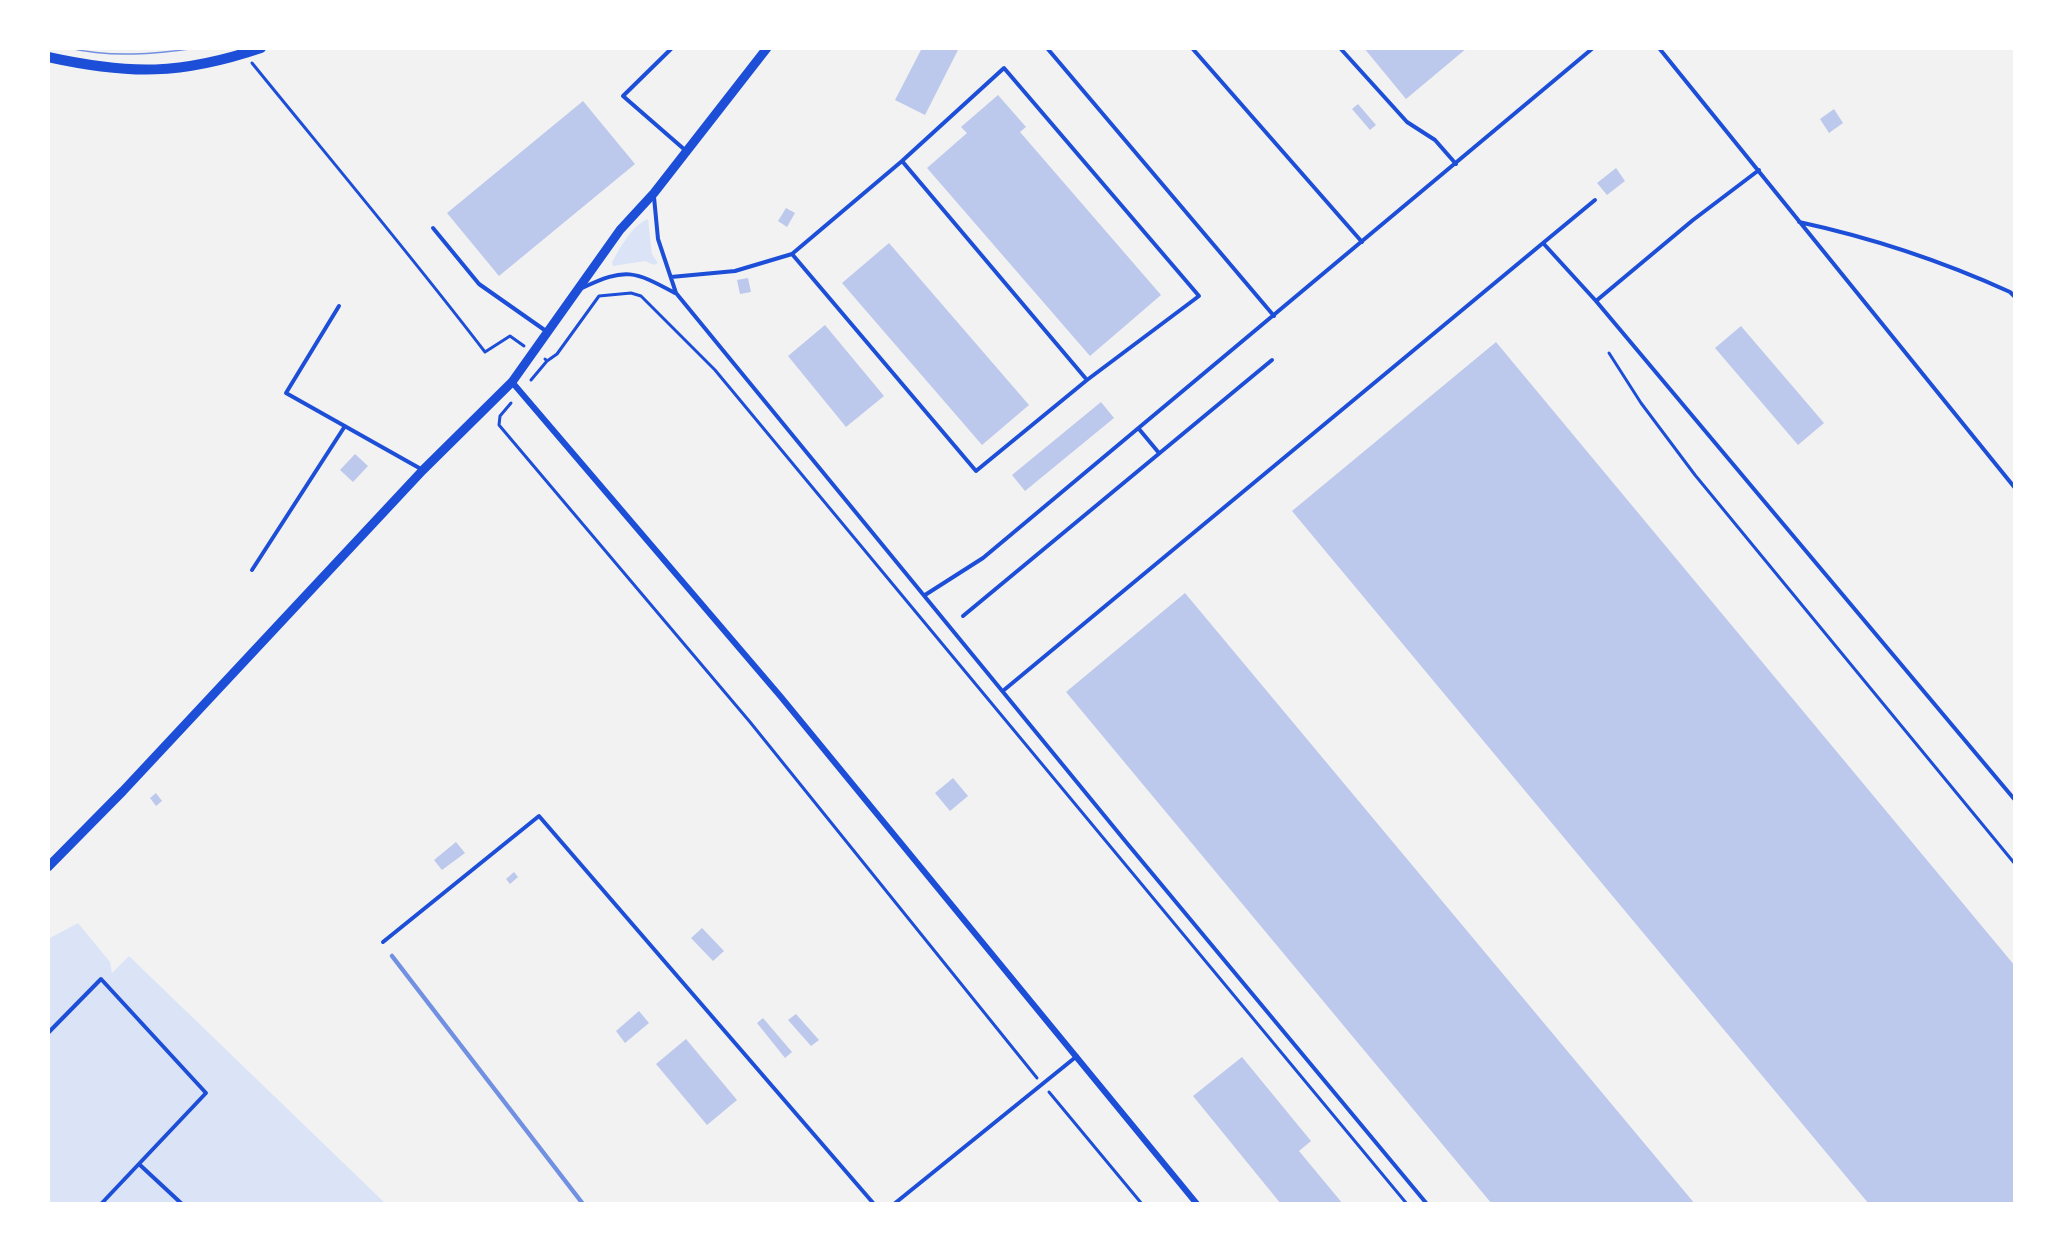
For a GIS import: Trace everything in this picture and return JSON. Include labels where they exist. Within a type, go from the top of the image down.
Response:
[{"type":"main road","points":[[48,57],[92,66],[139,71],[199,66],[261,48]]},
{"type":"street","points":[[48,867],[123,791],[423,470],[512,382],[620,230],[654,193],[768,48]]},
{"type":"street","points":[[512,382],[781,697],[1197,1204]]},
{"type":"lane","points":[[672,48],[623,96],[686,151]]},
{"type":"lane","points":[[1047,48],[1274,316]]},
{"type":"lane","points":[[1192,48],[1362,242]]},
{"type":"lane","points":[[1340,48],[1407,122],[1435,140],[1456,164]]},
{"type":"lane","points":[[925,595],[983,558],[1593,48]]},
{"type":"lane","points":[[1659,48],[2015,488]]},
{"type":"lane","points":[[670,277],[735,271],[792,254],[902,161],[1004,68],[1198,296],[1087,380],[976,471],[792,254]]},
{"type":"lane","points":[[902,161],[1087,380]]},
{"type":"lane","points":[[1596,301],[1693,220],[1759,170]]},
{"type":"lane","points":[[654,193],[658,239],[676,293],[1004,690],[1126,842],[1427,1204]]},
{"type":"lane","points":[[1004,690],[1595,200]]},
{"type":"lane","points":[[1798,221],[1866,237],[1955,267],[2010,292],[2015,297]]},
{"type":"lane","points":[[433,228],[479,284],[547,331]]},
{"type":"lane","points":[[1543,243],[1596,301],[2015,800]]},
{"type":"lane","points":[[577,290],[608,276],[640,274],[676,293]]},
{"type":"lane","points":[[339,306],[286,393],[423,470]]},
{"type":"lane","points":[[963,616],[1272,360]]},
{"type":"lane","points":[[252,570],[345,426]]},
{"type":"lane","points":[[1139,429],[1160,453]]},
{"type":"lane","points":[[383,942],[539,816],[874,1204]]},
{"type":"lane","points":[[48,1033],[101,979],[206,1093],[101,1204]]},
{"type":"lane","points":[[894,1204],[1077,1056]]},
{"type":"lane","points":[[140,1165],[182,1204]]},
{"type":"path","points":[[247,57],[395,240],[422,269],[485,352],[510,336],[547,361]]},
{"type":"path","points":[[1142,1204],[1042,1084],[750,722],[499,425],[500,416],[547,361],[557,354],[599,296],[631,293],[648,302],[715,370],[1407,1204]]},
{"type":"path","points":[[1609,353],[1641,403],[1695,475],[2015,864]]},
{"type":"shaded area","points":[[648,219],[652,254],[658,263],[654,265],[645,261],[613,266],[612,262],[627,237],[637,226]]},
{"type":"shaded area","points":[[78,923],[110,962],[112,973],[129,956],[386,1204],[48,1204],[48,939]]},
{"type":"building","points":[[922,48],[959,48],[925,115],[895,100]]},
{"type":"building","points":[[1364,48],[1467,48],[1406,99]]},
{"type":"building","points":[[998,95],[1026,127],[1020,132],[1161,295],[1090,356],[927,168],[967,133],[961,127]]},
{"type":"building","points":[[583,101],[635,164],[499,276],[447,213]]},
{"type":"building","points":[[1358,104],[1376,125],[1370,130],[1352,109]]},
{"type":"building","points":[[1834,109],[1843,123],[1829,133],[1820,119]]},
{"type":"building","points":[[1616,168],[1625,181],[1607,195],[1597,183]]},
{"type":"building","points":[[786,208],[795,213],[787,227],[778,221]]},
{"type":"building","points":[[889,243],[1029,405],[982,445],[842,283]]},
{"type":"building","points":[[748,278],[751,292],[740,294],[737,280]]},
{"type":"building","points":[[825,325],[884,396],[846,427],[788,356]]},
{"type":"building","points":[[1741,326],[1824,423],[1798,445],[1715,348]]},
{"type":"building","points":[[1496,342],[2015,966],[2015,1204],[1869,1204],[1292,511]]},
{"type":"building","points":[[1101,402],[1114,418],[1025,491],[1012,475]]},
{"type":"building","points":[[355,454],[368,466],[353,482],[340,470]]},
{"type":"building","points":[[1185,593],[1695,1204],[1492,1204],[1066,692]]},
{"type":"building","points":[[953,778],[968,796],[950,811],[935,793]]},
{"type":"building","points":[[156,793],[162,801],[156,806],[150,798]]},
{"type":"building","points":[[456,842],[465,853],[442,870],[434,860]]},
{"type":"building","points":[[514,872],[518,877],[510,884],[506,879]]},
{"type":"building","points":[[702,928],[724,951],[713,961],[691,938]]},
{"type":"building","points":[[639,1011],[649,1023],[625,1043],[616,1031]]},
{"type":"building","points":[[796,1014],[819,1040],[811,1046],[788,1020]]},
{"type":"building","points":[[763,1018],[792,1052],[785,1058],[757,1023]]},
{"type":"building","points":[[686,1039],[737,1100],[707,1125],[656,1064]]},
{"type":"building","points":[[1242,1057],[1311,1141],[1299,1151],[1343,1204],[1281,1204],[1193,1096]]},
{"type":"tram line","points":[[69,48],[101,53],[133,54],[197,48]]},
{"type":"railway","points":[[392,956],[583,1204]]}]
